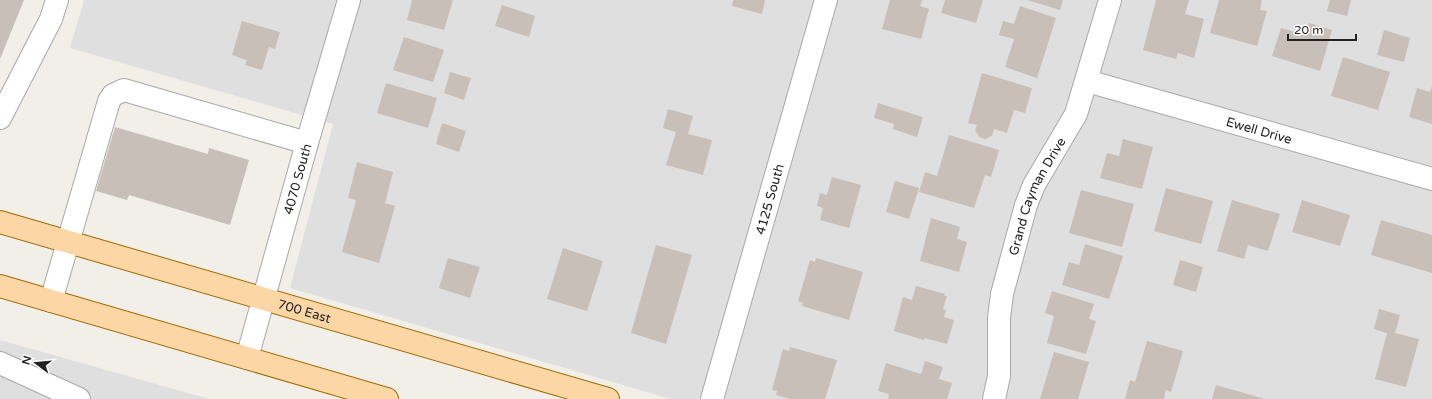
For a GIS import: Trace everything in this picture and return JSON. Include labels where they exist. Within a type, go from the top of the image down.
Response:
[{"type":"main road","name":"700 East","points":[[0,222],[608,399]]},
{"type":"main road","points":[[0,286],[387,399]]},
{"type":"street","points":[[0,118],[51,19],[58,0]]},
{"type":"street","name":"4070 South","points":[[247,358],[307,143],[349,0]]},
{"type":"street","name":"4125 South","points":[[712,399],[826,0]]},
{"type":"street","name":"Grand Cayman Drive","points":[[994,399],[999,376],[999,318],[1002,294],[1026,205],[1034,185],[1076,114],[1110,0]]},
{"type":"street","name":"Ewell Drive","points":[[1087,81],[1432,179]]},
{"type":"street","points":[[51,301],[109,101],[113,94],[124,90],[307,143]]},
{"type":"street","points":[[0,363],[80,399]]},
{"type":"shaded area","points":[[84,0],[1432,0],[1432,399],[671,399],[290,288],[333,124],[70,48]]},
{"type":"shaded area","points":[[0,340],[209,399],[0,399]]},
{"type":"building","points":[[0,0],[24,0],[0,59]]},
{"type":"building","points":[[412,0],[453,0],[444,30],[407,20]]},
{"type":"building","points":[[733,0],[765,0],[762,14],[732,6]]},
{"type":"building","points":[[890,0],[922,0],[920,6],[929,9],[921,39],[882,29]]},
{"type":"building","points":[[945,0],[983,0],[976,23],[941,13]]},
{"type":"building","points":[[1027,0],[1063,0],[1060,10]]},
{"type":"building","points":[[1156,0],[1189,0],[1185,14],[1204,19],[1194,58],[1178,53],[1176,59],[1143,50]]},
{"type":"building","points":[[1219,0],[1262,0],[1260,10],[1267,11],[1257,46],[1210,33]]},
{"type":"building","points":[[1330,0],[1351,0],[1347,16],[1327,11]]},
{"type":"building","points":[[502,5],[535,16],[529,37],[495,26]]},
{"type":"building","points":[[1020,6],[1056,18],[1037,78],[1005,67],[1014,39],[999,35],[1003,21],[1014,24]]},
{"type":"building","points":[[242,21],[280,32],[275,49],[269,47],[262,70],[245,65],[247,60],[232,55]]},
{"type":"building","points":[[1309,23],[1332,30],[1320,71],[1272,56],[1281,28],[1305,35]]},
{"type":"building","points":[[1384,30],[1410,38],[1404,62],[1377,55]]},
{"type":"building","points":[[404,37],[444,50],[433,82],[393,70]]},
{"type":"building","points":[[1343,57],[1390,72],[1378,110],[1331,96]]},
{"type":"building","points":[[450,72],[471,78],[464,100],[444,93]]},
{"type":"building","points":[[982,73],[1032,88],[1025,113],[1014,110],[1007,133],[994,129],[992,136],[985,139],[979,137],[975,130],[977,125],[968,123]]},
{"type":"building","points":[[386,83],[437,98],[428,128],[377,113]]},
{"type":"building","points":[[1432,86],[1432,124],[1409,117],[1417,88],[1430,92]]},
{"type":"building","points":[[878,103],[923,117],[917,137],[893,129],[894,124],[874,118]]},
{"type":"building","points":[[668,109],[693,116],[688,134],[712,140],[703,175],[666,165],[676,132],[663,128]]},
{"type":"building","points":[[442,123],[466,131],[459,152],[436,144]]},
{"type":"building","points":[[115,127],[208,154],[209,148],[249,160],[230,225],[129,195],[127,200],[96,191]]},
{"type":"building","points":[[949,135],[999,150],[991,177],[985,175],[974,208],[919,192],[925,172],[937,176]]},
{"type":"building","points":[[1123,139],[1153,147],[1142,189],[1100,178],[1107,153],[1119,156]]},
{"type":"building","points":[[357,162],[393,172],[385,203],[395,206],[379,263],[342,252],[356,200],[348,198]]},
{"type":"building","points":[[832,177],[861,185],[849,228],[820,220],[823,208],[817,206],[820,193],[827,195]]},
{"type":"building","points":[[895,181],[919,188],[909,219],[886,212]]},
{"type":"building","points":[[1166,188],[1213,201],[1201,244],[1154,231]]},
{"type":"building","points":[[1081,190],[1134,204],[1122,247],[1069,233]]},
{"type":"building","points":[[1232,200],[1280,214],[1268,251],[1248,245],[1244,259],[1217,251]]},
{"type":"building","points":[[1302,200],[1350,215],[1340,246],[1292,232]]},
{"type":"building","points":[[931,218],[960,227],[957,239],[967,242],[959,272],[920,261]]},
{"type":"building","points":[[1381,220],[1432,235],[1432,273],[1371,255]]},
{"type":"building","points":[[1085,244],[1123,256],[1109,299],[1062,285],[1069,262],[1079,265]]},
{"type":"building","points":[[656,245],[692,255],[666,344],[631,333]]},
{"type":"building","points":[[563,248],[603,261],[587,311],[547,299]]},
{"type":"building","points":[[448,258],[480,267],[470,298],[439,288]]},
{"type":"building","points":[[816,258],[863,272],[849,320],[802,306],[803,303],[798,301],[810,260],[815,262]]},
{"type":"building","points":[[1180,260],[1203,267],[1196,292],[1173,285]]},
{"type":"building","points":[[916,286],[945,294],[944,296],[947,296],[943,309],[946,310],[944,317],[954,320],[947,344],[925,338],[924,340],[894,331],[903,297],[912,300]]},
{"type":"building","points":[[1052,291],[1094,304],[1089,319],[1096,321],[1086,354],[1047,343],[1054,316],[1045,313]]},
{"type":"building","points":[[1379,309],[1400,315],[1395,333],[1419,339],[1406,387],[1375,379],[1387,333],[1374,329]]},
{"type":"building","points":[[1147,341],[1183,351],[1171,392],[1166,390],[1164,399],[1125,399],[1130,380],[1135,382]]},
{"type":"building","points":[[790,347],[837,360],[825,399],[790,399],[776,395],[777,391],[772,390],[783,349],[789,351]]},
{"type":"building","points":[[1054,352],[1089,362],[1078,399],[1040,399]]},
{"type":"building","points":[[925,361],[943,367],[939,379],[952,383],[947,399],[890,399],[888,398],[889,394],[878,391],[886,363],[921,374]]},
{"type":"building","points":[[1216,385],[1265,399],[1212,399]]}]
